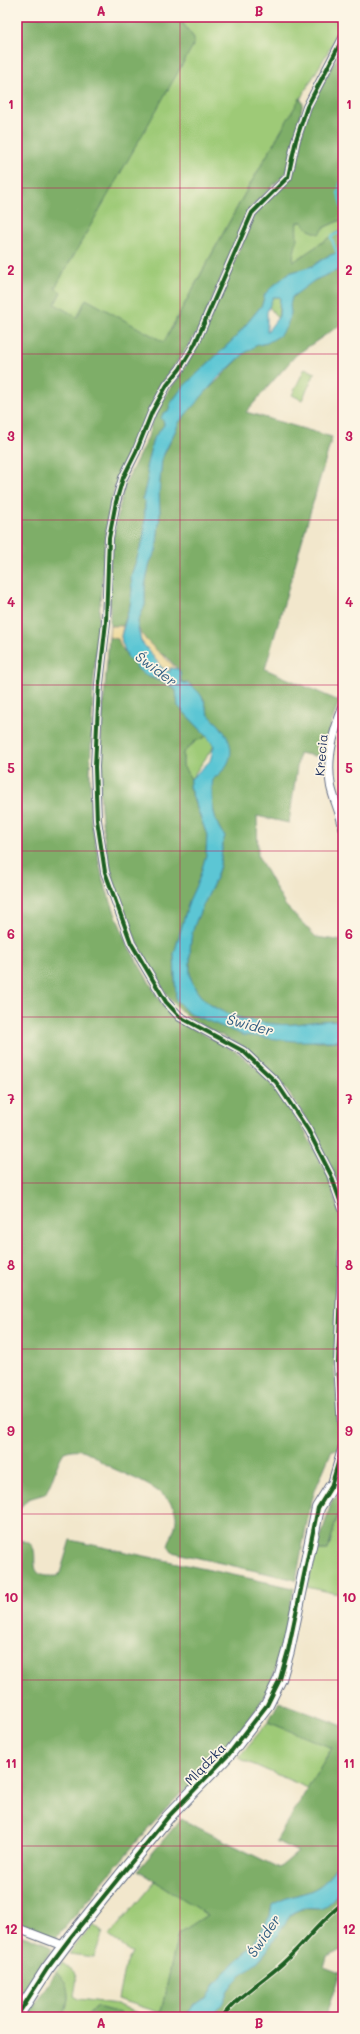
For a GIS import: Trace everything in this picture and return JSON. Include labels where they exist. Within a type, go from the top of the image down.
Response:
[{"type":"street","points":[[343,38],[313,83],[296,140],[288,177],[252,213],[195,344],[180,370],[167,385],[152,412],[136,452],[123,478],[116,502],[109,538],[106,622],[99,684],[95,767],[97,820],[104,865],[131,943],[166,1002],[180,1017],[243,1051],[276,1082],[308,1130],[331,1175],[343,1209]]},
{"type":"street","name":"Krecia","points":[[343,708],[334,733],[330,772],[331,786],[340,813],[343,828]]},
{"type":"street","points":[[337,1485],[343,1445],[338,1364],[343,1242]]},
{"type":"street","name":"Mlądzka","points":[[17,2016],[64,1946],[168,1817],[229,1754],[267,1705],[280,1679],[288,1651],[318,1508],[337,1485]]},
{"type":"street","points":[[17,1928],[64,1946]]},
{"type":"green space","points":[[17,17],[178,17],[194,38],[194,44],[55,288],[61,292],[55,304],[77,317],[86,299],[164,342],[244,195],[300,98],[303,103],[287,172],[251,207],[199,330],[160,386],[115,486],[107,520],[93,689],[90,773],[91,821],[103,881],[127,944],[163,1006],[177,1020],[240,1054],[272,1085],[305,1132],[328,1176],[340,1215],[334,1364],[340,1446],[339,1450],[332,1450],[310,1506],[296,1580],[172,1552],[168,1546],[173,1533],[176,1515],[171,1503],[164,1496],[146,1484],[108,1466],[82,1450],[64,1452],[45,1494],[28,1499],[17,1511]]},
{"type":"green space","points":[[178,17],[341,17],[343,26],[244,195],[143,380],[39,316],[194,38]]},
{"type":"green space","points":[[343,48],[343,219],[325,227],[319,234],[309,230],[302,222],[297,222],[297,239],[293,262],[339,231],[343,232],[343,250],[326,257],[313,266],[289,273],[272,287],[265,294],[262,305],[235,338],[182,388],[171,403],[169,410],[163,414],[164,425],[153,439],[146,468],[148,476],[143,498],[145,503],[144,537],[131,576],[132,590],[130,606],[123,626],[110,626],[110,552],[124,486],[148,437],[151,424],[163,399],[183,371],[203,336],[255,212],[291,178],[309,106]]},
{"type":"green space","points":[[343,219],[343,232],[339,231],[293,263],[293,252],[297,238],[295,233],[297,222],[302,222],[309,230],[325,227]]},
{"type":"green space","points":[[343,268],[343,323],[296,355],[246,412],[332,437],[265,669],[339,701],[327,736],[325,758],[299,753],[289,823],[257,816],[258,856],[285,905],[316,937],[343,941],[343,1021],[334,1020],[283,1025],[262,1023],[225,1013],[204,1000],[196,990],[191,979],[190,952],[192,934],[219,869],[225,836],[221,831],[215,817],[212,801],[213,779],[220,774],[222,728],[208,714],[204,699],[189,683],[181,682],[180,672],[178,669],[167,657],[156,651],[143,637],[138,628],[138,621],[145,605],[145,585],[150,562],[156,551],[160,514],[159,492],[162,459],[180,421],[197,401],[246,352],[257,345],[267,343],[291,313],[290,302],[296,293],[316,280]]},
{"type":"green space","points":[[273,297],[280,297],[278,319],[268,305]]},
{"type":"green space","points":[[305,368],[315,373],[302,400],[292,395]]},
{"type":"green space","points":[[109,637],[118,639],[130,660],[138,670],[176,690],[178,706],[206,735],[204,738],[195,741],[183,753],[183,766],[191,779],[189,787],[207,835],[206,855],[199,879],[189,901],[174,954],[176,1000],[317,1042],[343,1041],[343,1198],[327,1159],[304,1115],[275,1076],[260,1059],[244,1047],[195,1022],[177,1007],[160,983],[131,930],[112,876],[104,839],[100,798],[103,705]]},
{"type":"green space","points":[[206,735],[214,746],[191,779],[183,766],[183,753],[196,741],[204,738]]},
{"type":"green space","points":[[343,1492],[343,1509],[338,1514],[328,1550],[317,1550],[332,1500]]},
{"type":"green space","points":[[343,1509],[343,1595],[307,1587],[317,1550],[328,1550],[338,1514]]},
{"type":"green space","points":[[17,1540],[28,1542],[33,1547],[35,1553],[35,1567],[38,1572],[44,1576],[57,1576],[60,1573],[70,1540],[294,1588],[283,1644],[275,1672],[254,1713],[231,1742],[180,1794],[139,1839],[56,1938],[17,1924]]},
{"type":"green space","points":[[279,1702],[343,1726],[343,1839],[338,1863],[323,1884],[308,1892],[282,1900],[272,1905],[270,1916],[254,1943],[217,1981],[207,1998],[195,2004],[185,2017],[160,2017],[178,1934],[207,1915],[138,1870],[181,1819],[279,1868],[298,1852],[276,1841],[332,1748],[268,1722]]},
{"type":"green space","points":[[268,1722],[332,1747],[308,1788],[238,1758]]},
{"type":"green space","points":[[155,1881],[207,1915],[178,1934],[161,2013],[118,1999],[124,1969],[132,1953],[109,1936]]},
{"type":"green space","points":[[343,1887],[343,1949],[327,1957],[324,1967],[340,1973],[325,2017],[211,2017],[233,1984],[263,1956],[285,1922],[295,1911],[324,1907]]},
{"type":"green space","points":[[93,1924],[103,1932],[94,1957],[69,1954]]},
{"type":"green space","points":[[17,1933],[48,1944],[52,1949],[17,2002]]},
{"type":"green space","points":[[63,1963],[75,1973],[76,1976],[74,1996],[79,1999],[117,2004],[146,2017],[121,2017],[119,2013],[97,2007],[84,2017],[62,2017],[67,2004],[68,1993],[64,1983],[56,1971]]},
{"type":"green space","points":[[56,1971],[64,1980],[68,1990],[68,2001],[64,2013],[27,2017]]},
{"type":"green space","points":[[97,2007],[120,2013],[121,2017],[84,2017]]},
{"type":"sand","points":[[110,626],[123,626],[121,636],[126,652],[121,647],[118,639],[109,637]]},
{"type":"sand","points":[[138,628],[146,640],[176,669],[170,668],[171,672],[162,668],[141,641]]},
{"type":"water","name":"Świder","points":[[343,250],[343,268],[315,280],[292,297],[290,305],[291,313],[287,326],[279,336],[267,343],[257,345],[246,352],[218,378],[180,421],[162,458],[159,492],[160,514],[156,551],[150,562],[145,585],[145,605],[138,621],[141,641],[162,668],[170,672],[170,668],[178,669],[180,672],[181,682],[192,686],[200,694],[207,712],[221,727],[230,743],[231,750],[228,762],[225,768],[213,779],[213,809],[221,831],[225,836],[220,864],[216,876],[192,934],[190,952],[191,979],[196,990],[204,1000],[225,1013],[237,1017],[262,1023],[283,1025],[334,1020],[343,1021],[343,1041],[294,1041],[243,1035],[188,1013],[176,1000],[174,954],[189,901],[199,879],[206,855],[207,835],[189,786],[191,779],[210,761],[214,746],[206,735],[178,706],[176,690],[166,683],[143,674],[128,658],[121,636],[130,606],[132,590],[131,576],[144,537],[145,503],[143,498],[148,476],[146,468],[153,439],[164,425],[161,418],[163,414],[169,410],[171,403],[182,388],[235,338],[262,305],[265,294],[272,287],[289,273],[313,266],[326,257]],"holes":[[[273,297],[280,297],[279,316],[267,332],[267,312]]]},
{"type":"water","name":"Świder","points":[[343,1839],[343,1887],[327,1906],[320,1909],[303,1908],[292,1913],[266,1952],[255,1964],[238,1978],[228,1991],[222,2004],[211,2017],[185,2017],[195,2004],[207,1998],[217,1981],[254,1943],[270,1916],[272,1905],[282,1900],[308,1892],[323,1884],[338,1863]]},
{"type":"waterway","points":[[343,176],[338,192],[343,212]]},
{"type":"waterway","points":[[338,256],[331,237],[338,233],[343,234]]},
{"type":"cycle path","points":[[343,38],[307,107],[296,140],[288,177],[252,213],[195,344],[180,369],[167,385],[152,412],[136,452],[123,478],[116,502],[109,538],[106,622],[99,684],[95,767],[97,820],[105,872],[131,943],[166,1002],[180,1017],[243,1051],[276,1082],[308,1130],[331,1175],[343,1209]]},
{"type":"cycle path","points":[[343,1242],[338,1363],[343,1444]]},
{"type":"cycle path","points":[[17,2016],[47,1969],[71,1937],[168,1817],[229,1754],[267,1705],[280,1679],[288,1651],[318,1508],[331,1487],[343,1446]]},
{"type":"cycle path","points":[[222,2017],[235,2002],[282,1964],[327,1917],[343,1903]]}]
